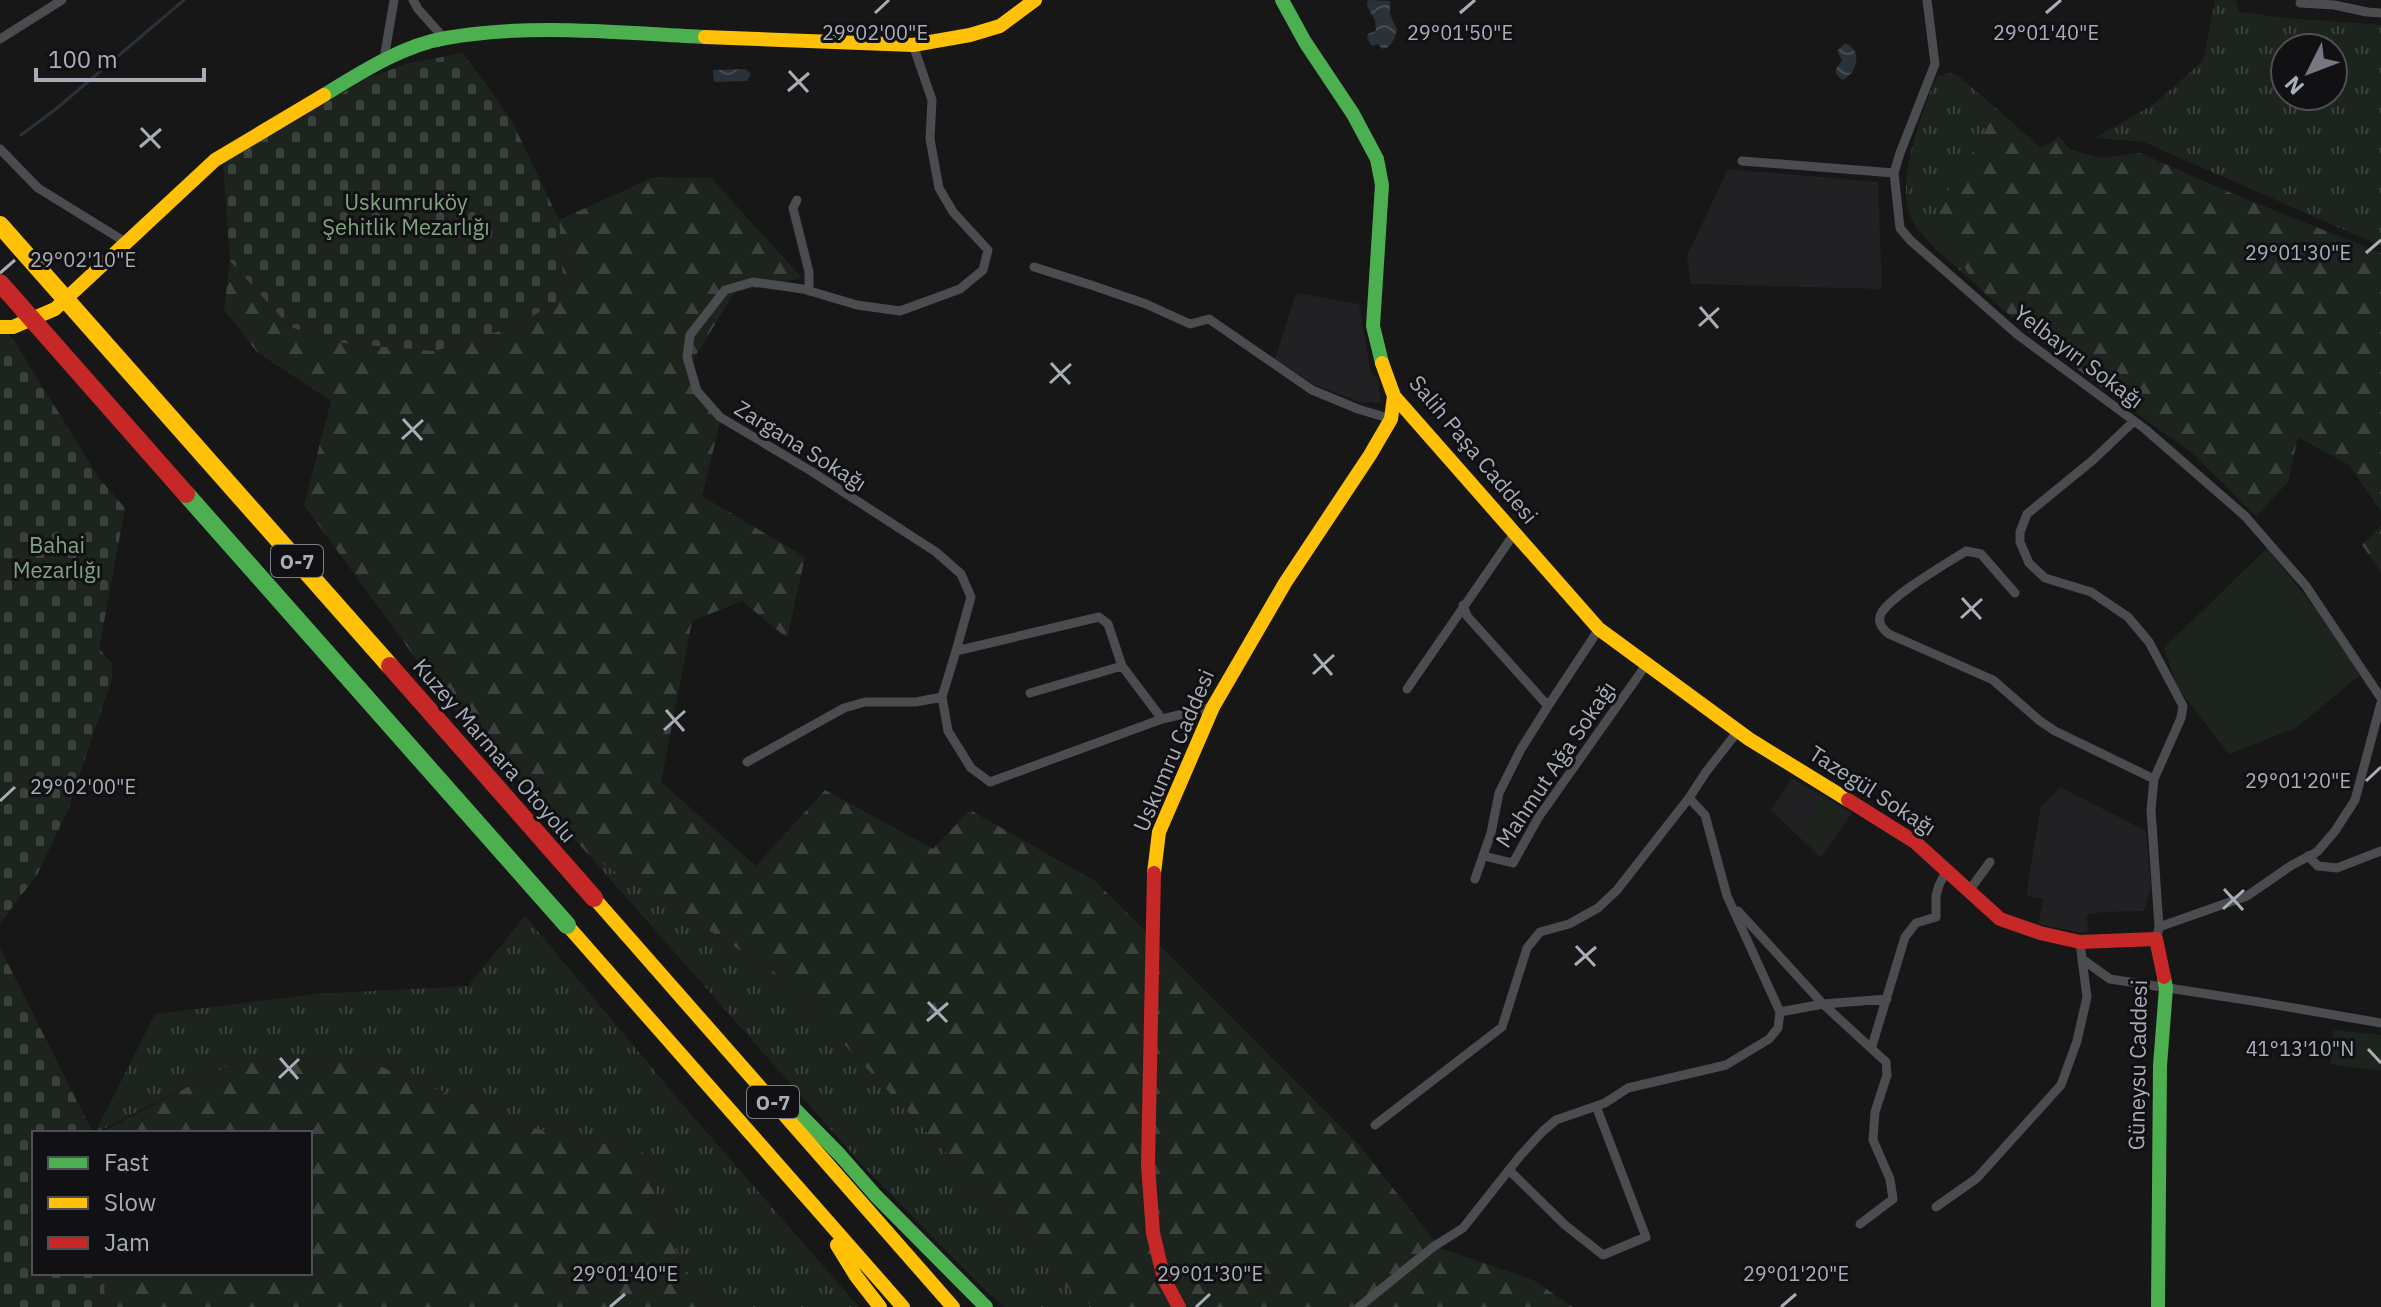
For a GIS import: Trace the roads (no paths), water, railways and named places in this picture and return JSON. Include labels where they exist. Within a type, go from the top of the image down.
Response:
[{"type":"main road","points":[[0,327],[13,327],[55,309],[215,160],[384,59],[444,38],[534,30],[913,45],[1000,26],[1035,0]]},
{"type":"main road","name":"Salih Paşa Caddesi","points":[[1282,0],[1305,42],[1353,114],[1377,159],[1382,185],[1373,326],[1379,355],[1394,396],[1599,629],[1646,665]]},
{"type":"main road","name":"Kuzey Marmara Otoyolu","points":[[0,225],[953,1307]]},
{"type":"main road","name":"O-7","points":[[0,283],[903,1307]]},
{"type":"main road","name":"Uskumru Caddesi","points":[[1179,1307],[1164,1279],[1153,1233],[1148,1165],[1152,888],[1159,832],[1213,707],[1272,604],[1391,419],[1394,396]]},
{"type":"main road","name":"Tazegül Sokağı","points":[[1646,665],[1738,731],[1915,842],[2000,919],[2081,951],[2157,933]]},
{"type":"main road","name":"Güneysu Caddesi","points":[[2157,933],[2166,988],[2160,1066],[2158,1307]]},
{"type":"main road","points":[[725,1046],[797,1109],[876,1196],[986,1307]]},
{"type":"main road","points":[[810,1202],[856,1276],[880,1307]]},
{"type":"street","points":[[0,39],[62,0]]},
{"type":"street","points":[[384,59],[394,0]]},
{"type":"street","points":[[413,0],[444,38]]},
{"type":"street","name":"Yelbayırı Sokağı","points":[[1927,0],[1935,64],[1894,173],[1900,228],[2018,335],[2134,421],[2245,516],[2306,586],[2381,701]]},
{"type":"street","points":[[2300,3],[2381,13]]},
{"type":"street","name":"Zargana Sokağı","points":[[913,45],[932,100],[930,139],[939,188],[953,212],[988,250],[983,270],[960,289],[900,311],[857,305],[809,291],[753,282],[725,290],[690,335],[687,357],[697,391],[720,417],[929,547],[961,574],[971,597],[942,697]]},
{"type":"street","points":[[0,149],[38,188],[127,243]]},
{"type":"street","points":[[1742,161],[1894,173]]},
{"type":"street","points":[[797,200],[793,208],[809,272],[809,291]]},
{"type":"street","points":[[1034,267],[1132,299],[1190,324],[1209,319],[1312,390],[1391,419]]},
{"type":"street","points":[[2134,421],[2093,460],[2027,514],[2022,522],[2020,542],[2029,563],[2045,578],[2091,592],[2128,617],[2149,642],[2183,706],[2181,718],[2154,779],[2151,810],[2157,933]]},
{"type":"street","points":[[1407,689],[1514,534]]},
{"type":"street","points":[[2015,593],[1981,554],[1966,551],[1902,594],[1882,612],[1880,622],[1889,634],[1993,680],[2055,731],[2154,779]]},
{"type":"street","points":[[1463,605],[1467,616],[1548,706]]},
{"type":"street","points":[[956,651],[1099,617],[1108,624],[1122,666],[1162,719]]},
{"type":"street","name":"Mahmut Ağa Sokağı","points":[[1475,879],[1484,856],[1499,793],[1521,749],[1599,629]]},
{"type":"street","name":"Mahmut Ağa Sokağı","points":[[1484,856],[1513,863],[1538,818],[1646,665]]},
{"type":"street","points":[[1030,693],[1122,666]]},
{"type":"street","points":[[747,762],[844,708],[865,702],[916,702],[942,697],[948,731],[971,768],[990,782],[1162,719],[1213,707]]},
{"type":"street","name":"Tazegül Sokağı","points":[[2157,933],[2247,896],[2317,852],[2355,800],[2381,701]]},
{"type":"street","points":[[1375,1125],[1502,1027],[1527,948],[1540,932],[1569,924],[1598,908],[1617,890],[1738,731]]},
{"type":"street","points":[[1359,1307],[1433,1247],[1463,1228],[1509,1170],[1556,1120],[1596,1106],[1628,1088],[1726,1065],[1769,1039],[1778,1028],[1780,1012],[1731,903],[1705,815],[1689,798]]},
{"type":"street","points":[[2308,856],[2318,866],[2337,868],[2381,851]]},
{"type":"street","points":[[1968,892],[1990,862]]},
{"type":"street","points":[[1872,1046],[1905,937],[1916,923],[1936,917],[1936,896],[1947,870]]},
{"type":"street","points":[[1731,903],[1823,1004],[1886,1062],[1887,1075],[1875,1112],[1873,1140],[1890,1179],[1893,1199],[1860,1224]]},
{"type":"street","points":[[2081,951],[2110,979],[2381,1023]]},
{"type":"street","points":[[1936,1207],[1977,1178],[2061,1085],[2077,1041],[2087,997],[2081,951]]},
{"type":"street","points":[[1780,1012],[1823,1004],[1887,999]]},
{"type":"street","points":[[1509,1170],[1565,1225],[1603,1255],[1646,1237],[1596,1106]]},
{"type":"water","points":[[1368,0],[1390,1],[1390,15],[1397,29],[1394,39],[1386,48],[1377,44],[1372,46],[1367,38],[1368,34],[1376,31],[1375,20],[1367,6]]},
{"type":"water","points":[[1845,43],[1854,51],[1856,62],[1852,72],[1842,80],[1836,74],[1842,60],[1837,51]]},
{"type":"water","points":[[746,69],[751,74],[747,81],[714,82],[713,70]]},
{"type":"waterway","points":[[21,135],[184,0]]},
{"type":"park label","name":"Uskumruköy Şehitlik Mezarlığı","points":[[406,214]]},
{"type":"park label","name":"Bahai Mezarlığı","points":[[57,556]]}]
